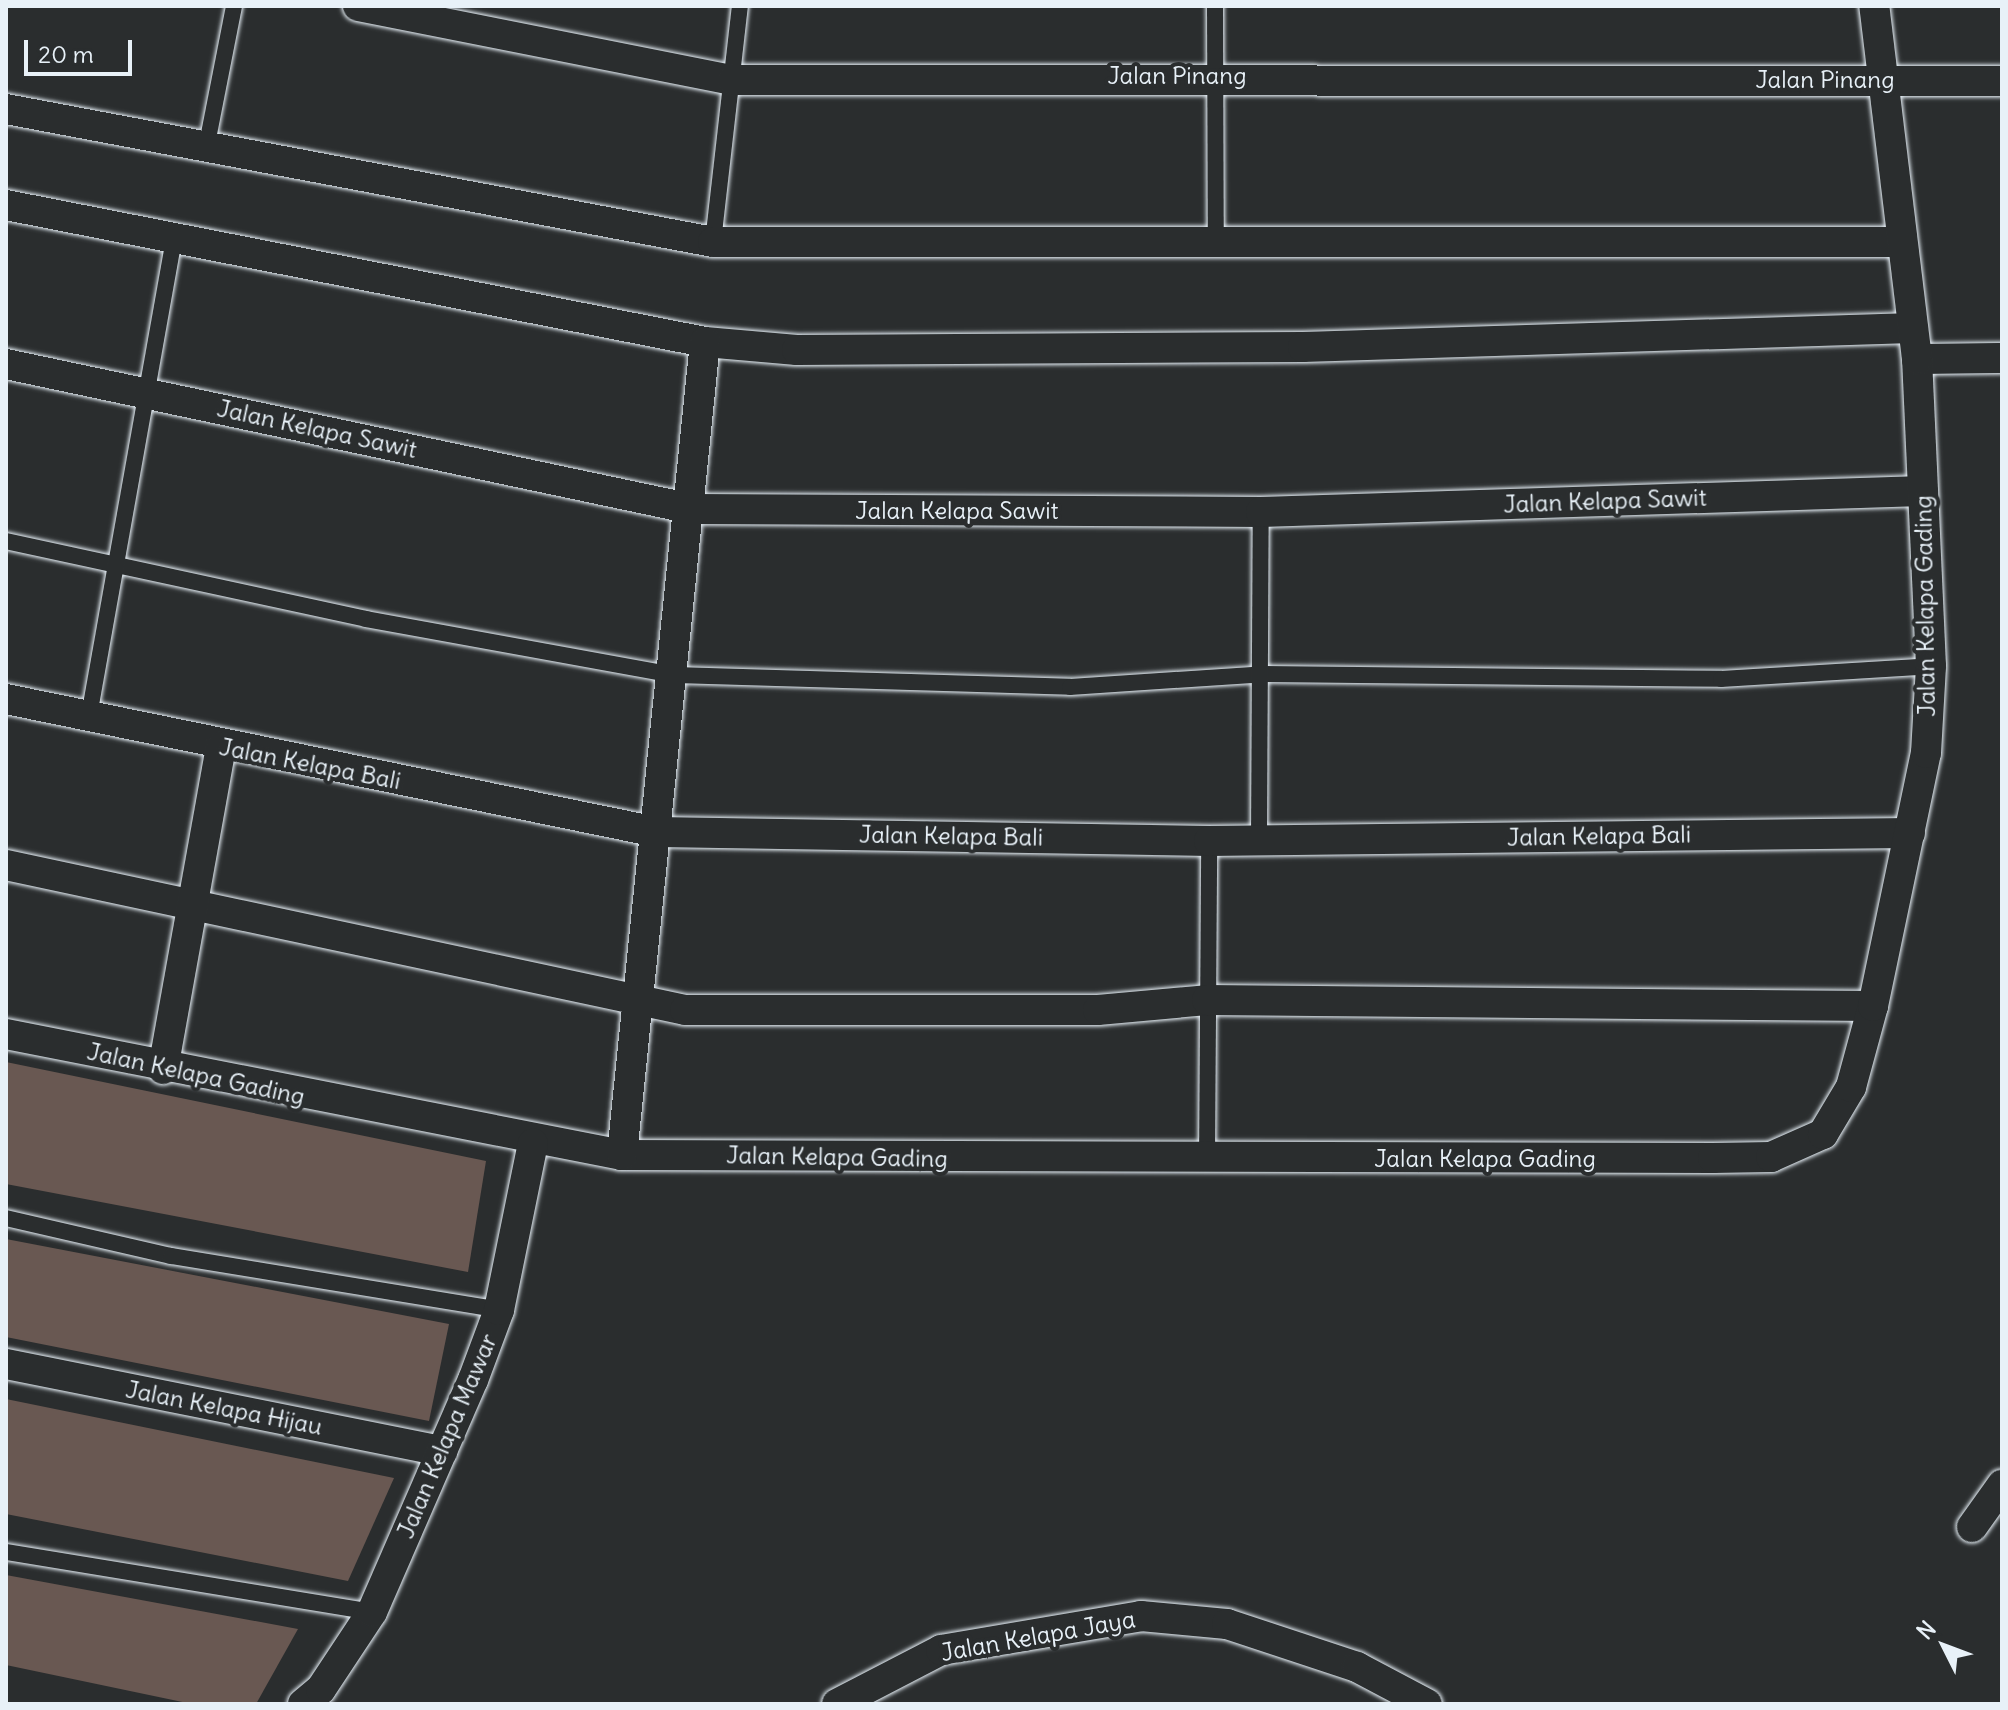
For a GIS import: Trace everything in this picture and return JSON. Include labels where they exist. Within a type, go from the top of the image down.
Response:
[{"type":"street","name":"Jalan Pinang","points":[[358,6],[733,80],[1216,75],[2002,81]]},
{"type":"street","name":"Jalan Kelapa Gading","points":[[6,1034],[163,1069],[533,1143],[622,1155],[1207,1160],[1771,1157],[1823,1134],[1851,1087],[1873,1006],[1926,753],[1931,666],[1917,359],[1874,6]]},
{"type":"street","points":[[6,109],[713,242],[1902,242]]},
{"type":"street","points":[[6,205],[705,342],[797,350],[1287,347],[1913,328]]},
{"type":"street","points":[[622,1155],[692,509],[705,342]]},
{"type":"street","points":[[1917,359],[2002,358]]},
{"type":"street","name":"Jalan Kelapa Sawit","points":[[6,364],[692,509],[1261,512],[1923,491]]},
{"type":"street","name":"Jalan Kelapa Bali","points":[[6,699],[221,747],[657,832],[1209,841],[1910,833]]},
{"type":"street","points":[[163,1069],[221,747]]},
{"type":"street","points":[[6,865],[192,909],[685,1010],[1098,1010],[1207,1000],[1873,1006]]},
{"type":"street","name":"Jalan Kelapa Mawar","points":[[303,1704],[321,1689],[372,1612],[442,1451],[499,1310],[533,1143]]},
{"type":"street","name":"Jalan Kelapa Hijau","points":[[6,1364],[442,1451]]},
{"type":"street","points":[[1972,1527],[2002,1485]]},
{"type":"street","name":"Jalan Kelapa Jaya","points":[[837,1704],[941,1650],[1141,1616],[1227,1624],[1357,1667],[1427,1704]]},
{"type":"lane","points":[[206,149],[234,6]]},
{"type":"lane","points":[[713,242],[740,6]]},
{"type":"lane","points":[[1215,6],[1216,244]]},
{"type":"lane","points":[[89,716],[113,564],[148,393],[174,237]]},
{"type":"lane","points":[[1259,840],[1264,674],[1261,512]]},
{"type":"lane","points":[[6,541],[675,675],[1070,687],[1264,674],[1721,679],[1931,666]]},
{"type":"lane","points":[[1207,1160],[1209,841]]},
{"type":"lane","points":[[6,1218],[171,1256],[499,1310]]},
{"type":"lane","points":[[6,1552],[372,1612]]},
{"type":"building","points":[[6,1062],[486,1161],[468,1272],[6,1184]]},
{"type":"building","points":[[6,1239],[449,1324],[429,1421],[6,1337]]},
{"type":"building","points":[[6,1399],[394,1478],[348,1581],[6,1514]]},
{"type":"building","points":[[6,1575],[298,1629],[256,1704],[192,1704],[6,1665]]}]
